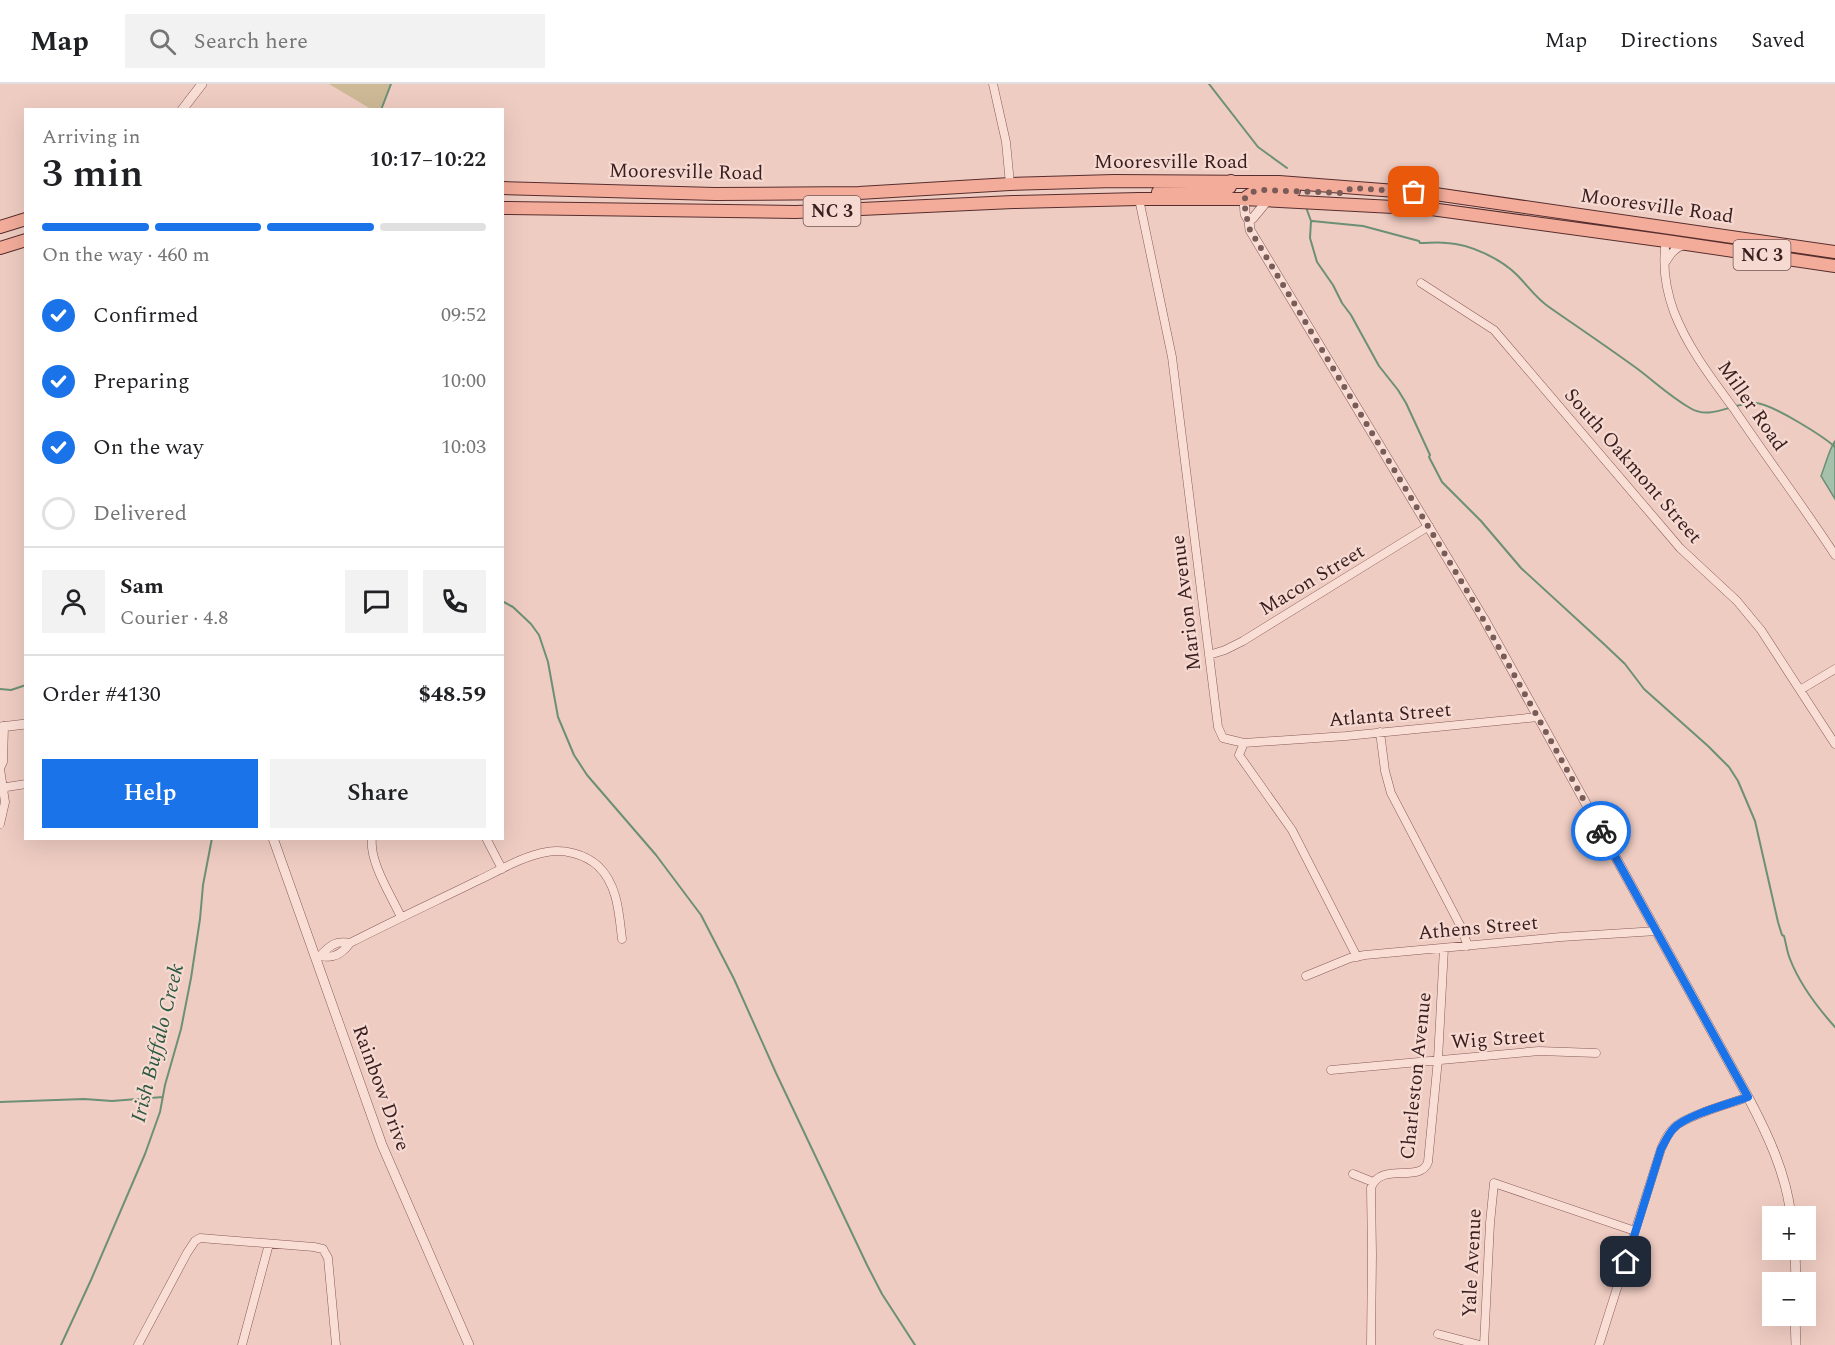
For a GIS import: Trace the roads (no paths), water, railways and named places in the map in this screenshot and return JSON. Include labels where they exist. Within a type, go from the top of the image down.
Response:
[{"type":"main road","points":[[1119,199],[1137,193],[1227,189],[1231,181]]},
{"type":"main road","name":"Mooresville Road","points":[[504,189],[738,194],[859,193],[1010,184],[1279,182],[1435,194],[1835,252]]},
{"type":"main road","points":[[1244,199],[1253,192],[1262,190],[1343,193],[1352,188]]},
{"type":"main road","points":[[737,211],[738,194]]},
{"type":"main road","name":"Mooresville Road","points":[[504,208],[829,211],[1013,202],[1244,199],[1431,209],[1835,266]]},
{"type":"main road","points":[[0,227],[24,220]]},
{"type":"main road","points":[[1578,229],[1594,226],[1633,229],[1646,225]]},
{"type":"main road","points":[[1666,241],[1668,237],[1673,236],[1719,240],[1736,237]]},
{"type":"main road","points":[[0,248],[24,241]]},
{"type":"street","points":[[184,108],[202,84]]},
{"type":"street","points":[[993,84],[1006,142],[1010,184]]},
{"type":"street","name":"Marion Avenue","points":[[1139,199],[1172,357],[1220,733],[1223,738],[1244,743]]},
{"type":"street","points":[[1244,199],[1245,214],[1250,230],[1429,526],[1538,717],[1748,1097],[1779,1164],[1789,1206]]},
{"type":"street","points":[[1249,221],[1267,201]]},
{"type":"street","name":"Miller Road","points":[[1666,241],[1667,287],[1675,314],[1695,352],[1835,555]]},
{"type":"street","points":[[1665,264],[1673,251],[1688,244]]},
{"type":"street","name":"South Oakmont Street","points":[[1421,283],[1494,330],[1680,548],[1748,613],[1835,744]]},
{"type":"street","name":"Macon Street","points":[[1209,655],[1244,641],[1429,526]]},
{"type":"street","points":[[1800,690],[1835,669]]},
{"type":"street","name":"Atlanta Street","points":[[1244,743],[1538,717]]},
{"type":"street","points":[[0,824],[5,802],[1,788],[0,768],[3,762],[2,727],[24,724]]},
{"type":"street","points":[[1380,732],[1385,771],[1391,793],[1460,925],[1468,946]]},
{"type":"street","points":[[1244,743],[1239,755],[1292,830],[1357,957]]},
{"type":"street","points":[[1,788],[24,784]]},
{"type":"street","name":"Rainbow Drive","points":[[274,840],[318,957],[382,1145],[469,1345]]},
{"type":"street","points":[[372,840],[374,859],[401,917]]},
{"type":"street","points":[[487,840],[502,869]]},
{"type":"street","points":[[318,957],[324,949],[341,941],[350,943],[531,856],[564,851],[580,855],[597,865],[609,878],[616,899],[622,939]]},
{"type":"street","name":"Athens Street","points":[[1306,976],[1357,957],[1561,937],[1657,932]]},
{"type":"street","name":"Charleston Avenue","points":[[1373,1182],[1377,1178],[1390,1174],[1422,1172],[1426,1168],[1438,1059],[1444,948]]},
{"type":"street","name":"Wig Street","points":[[1331,1070],[1539,1051],[1596,1053]]},
{"type":"street","points":[[1599,1345],[1661,1149],[1674,1128],[1691,1118],[1748,1097]]},
{"type":"street","points":[[1353,1174],[1373,1182],[1370,1203],[1371,1345]]},
{"type":"street","name":"Yale Avenue","points":[[1484,1345],[1494,1183],[1635,1231]]},
{"type":"street","points":[[138,1345],[187,1253],[195,1241],[200,1238],[323,1249],[328,1257],[336,1345]]},
{"type":"street","points":[[242,1345],[269,1244]]},
{"type":"street","points":[[1795,1326],[1796,1345]]},
{"type":"street","points":[[1438,1334],[1480,1345]]},
{"type":"waterway","name":"Irish Buffalo Creek","points":[[382,108],[391,84]]},
{"type":"waterway","points":[[1209,84],[1258,147],[1287,168]]},
{"type":"waterway","points":[[1307,210],[1311,221],[1310,238],[1317,262],[1351,315],[1379,366],[1406,403],[1442,482],[1481,521],[1521,568],[1625,664],[1644,689],[1729,767],[1738,781],[1755,821],[1778,922],[1790,959],[1810,995],[1835,1027]]},
{"type":"waterway","points":[[1312,221],[1363,226],[1420,243],[1456,244],[1485,253],[1503,263],[1549,307],[1690,408],[1706,413],[1756,403],[1797,421],[1835,447]]},
{"type":"waterway","points":[[504,602],[513,607],[539,635],[548,662],[558,717],[574,755],[587,775],[656,855],[701,915],[734,979],[867,1265],[882,1294],[915,1345]]},
{"type":"waterway","points":[[0,689],[11,690],[24,686]]},
{"type":"waterway","name":"Irish Buffalo Creek","points":[[61,1345],[145,1154],[160,1112],[191,978],[203,885],[212,840]]},
{"type":"waterway","points":[[0,1102],[84,1099],[112,1101],[163,1097]]}]
